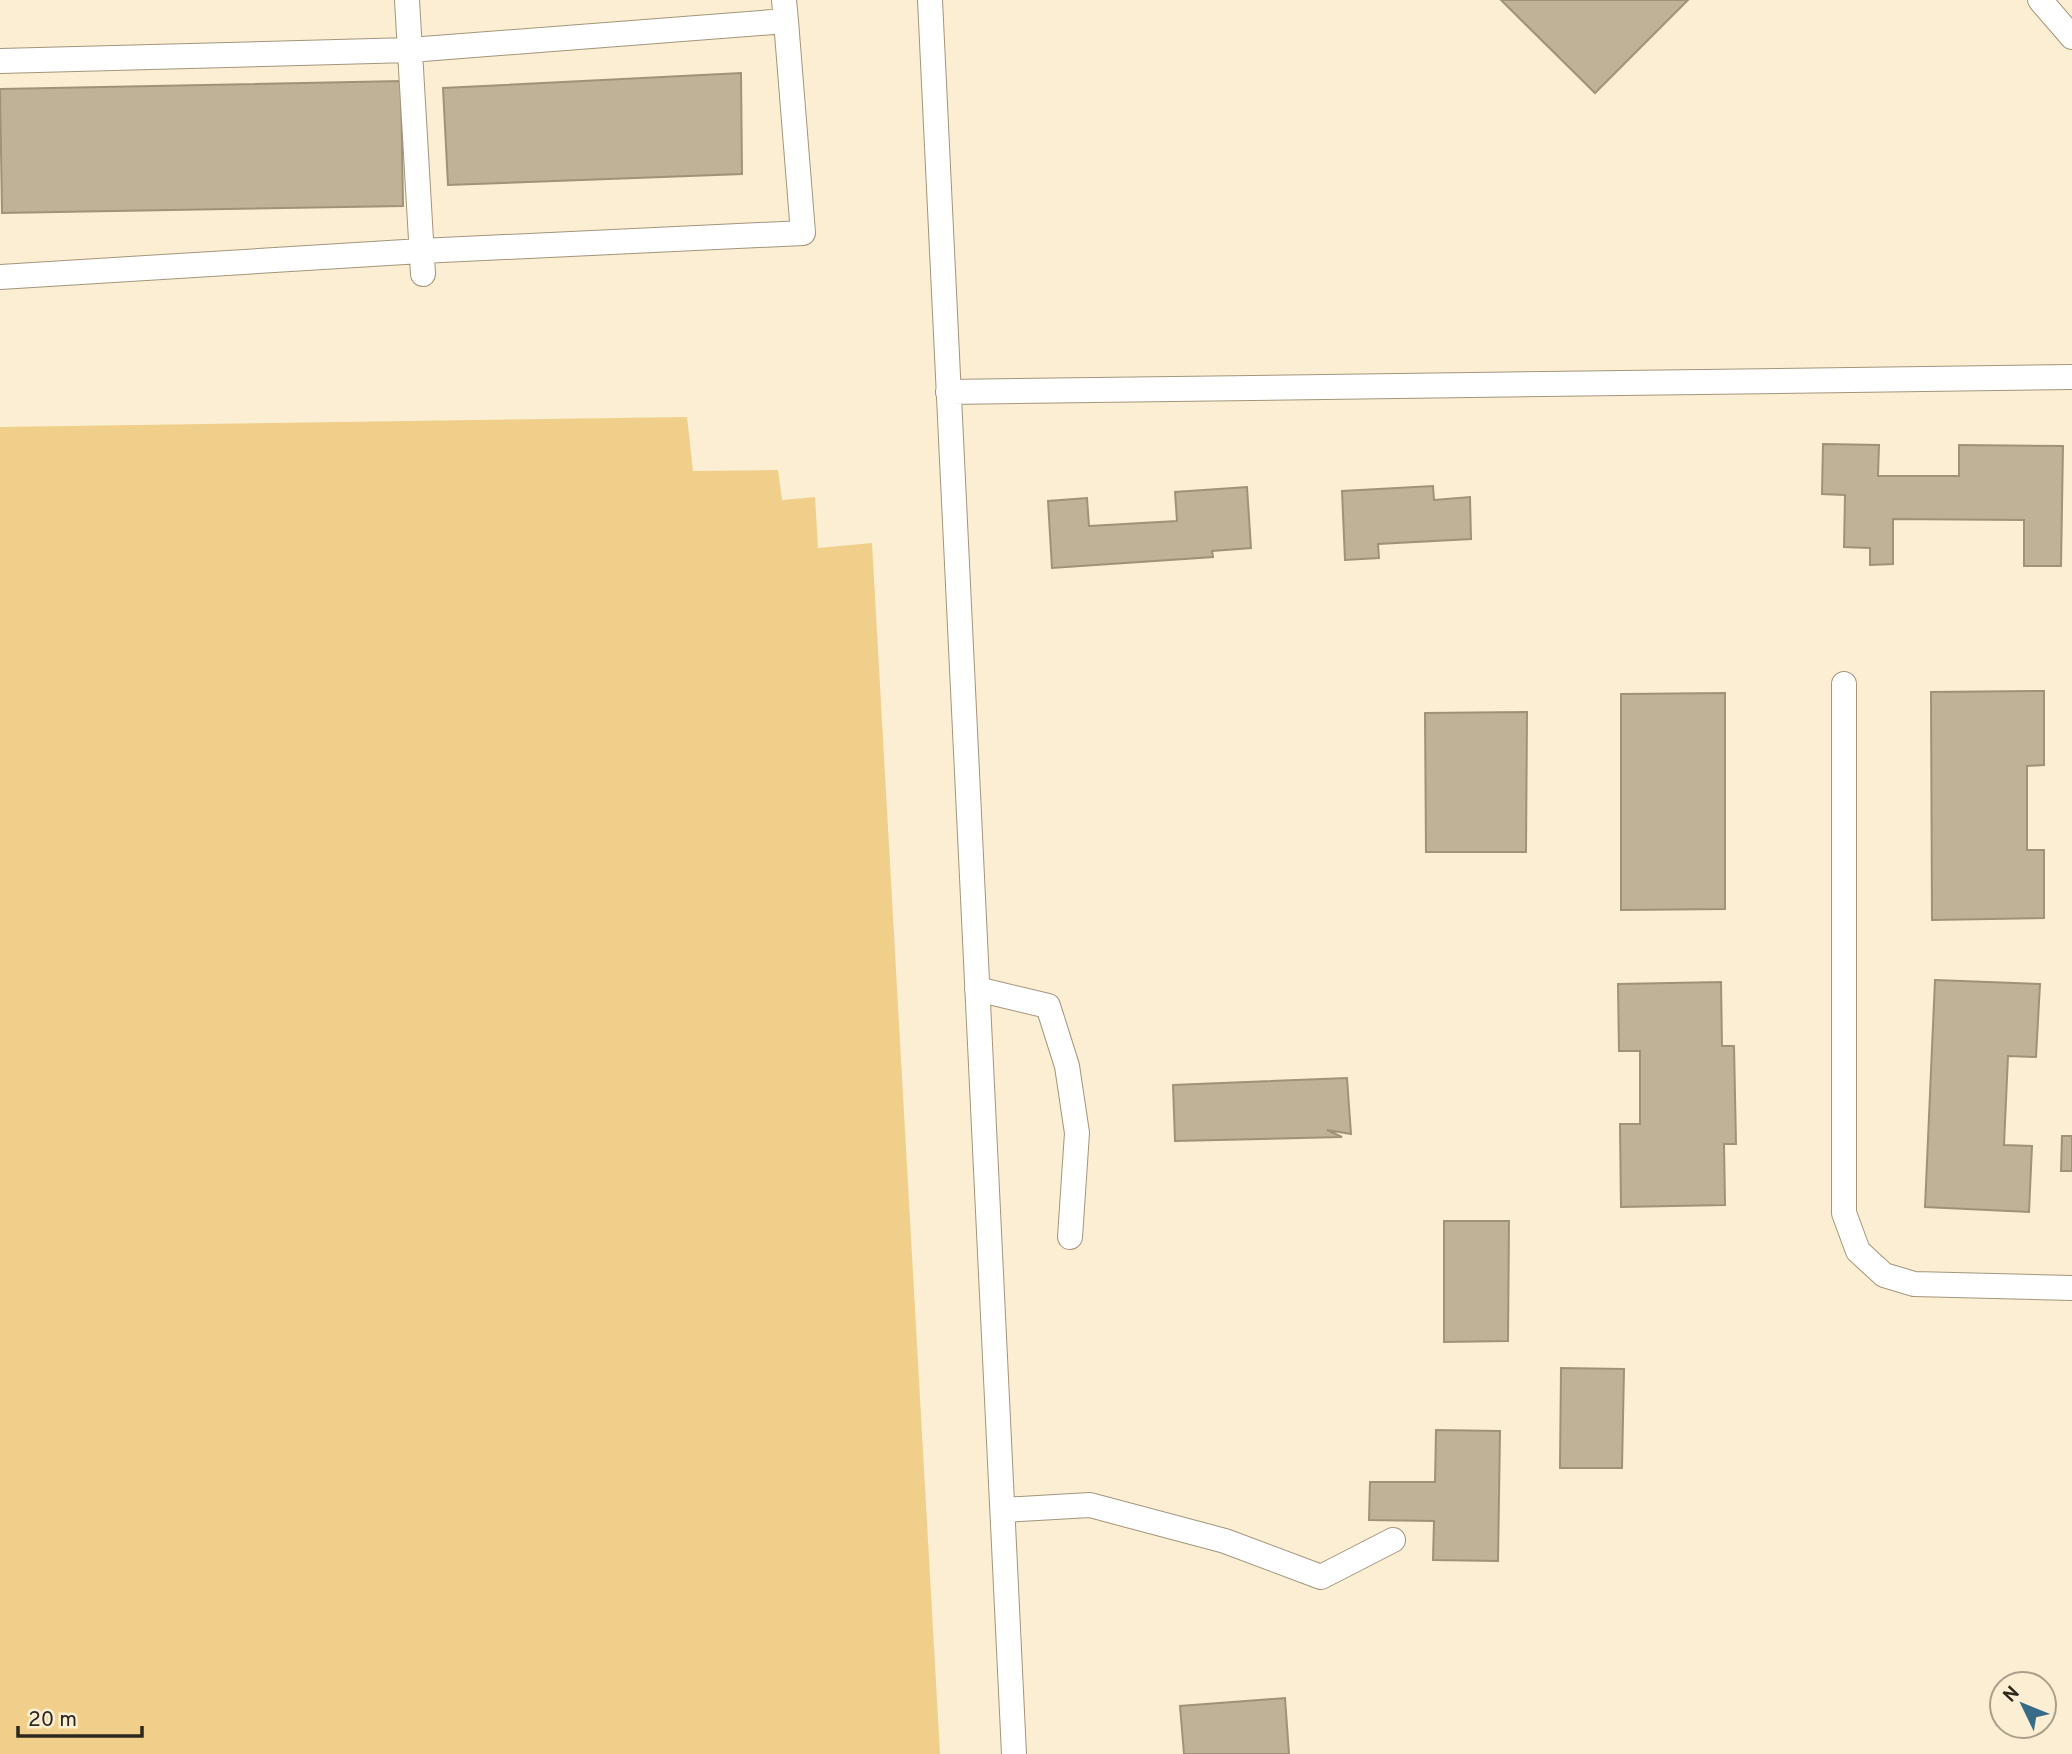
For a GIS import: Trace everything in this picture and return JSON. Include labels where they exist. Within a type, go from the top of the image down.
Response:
[{"type":"lane","points":[[407,0],[422,263]]},
{"type":"lane","points":[[930,0],[1014,1754]]},
{"type":"lane","points":[[2040,0],[2072,37]]},
{"type":"lane","points":[[0,61],[410,50],[785,11],[803,233],[422,263],[0,277]]},
{"type":"lane","points":[[948,392],[2072,377]]},
{"type":"lane","points":[[1844,684],[1844,1213],[1858,1251],[1884,1275],[1914,1284],[2072,1289]]},
{"type":"lane","points":[[977,989],[1048,1006],[1067,1066],[1077,1133],[1070,1237]]},
{"type":"lane","points":[[1003,1510],[1090,1505],[1225,1541],[1321,1577],[1393,1540]]},
{"type":"shaded area","points":[[687,417],[693,471],[778,470],[782,500],[815,497],[818,548],[872,543],[940,1754],[0,1754],[0,427]]},
{"type":"building","points":[[1501,0],[1688,0],[1595,93]]},
{"type":"building","points":[[741,73],[742,174],[448,185],[443,88]]},
{"type":"building","points":[[401,81],[403,206],[2,213],[0,89]]},
{"type":"building","points":[[1823,444],[1879,445],[1878,476],[1959,476],[1959,445],[2063,446],[2061,566],[2024,566],[2024,520],[1893,519],[1893,564],[1870,565],[1870,548],[1844,547],[1845,495],[1822,494]]},
{"type":"building","points":[[1433,486],[1434,500],[1470,497],[1471,539],[1378,544],[1379,558],[1345,560],[1342,491]]},
{"type":"building","points":[[1247,487],[1251,548],[1212,551],[1213,557],[1052,568],[1048,501],[1087,498],[1089,526],[1177,521],[1175,492]]},
{"type":"building","points":[[2044,691],[2044,765],[2027,766],[2027,850],[2044,850],[2044,918],[1932,920],[1931,692]]},
{"type":"building","points":[[1725,693],[1725,909],[1621,910],[1621,694]]},
{"type":"building","points":[[1527,712],[1526,852],[1426,852],[1425,713]]},
{"type":"building","points":[[1935,980],[2040,984],[2036,1057],[2008,1056],[2004,1145],[2032,1146],[2029,1212],[1925,1207]]},
{"type":"building","points":[[1721,982],[1722,1046],[1734,1046],[1736,1144],[1724,1144],[1725,1205],[1621,1207],[1620,1124],[1640,1124],[1640,1051],[1619,1051],[1618,984]]},
{"type":"building","points":[[1347,1078],[1351,1134],[1327,1130],[1342,1137],[1175,1141],[1173,1085]]},
{"type":"building","points":[[2062,1136],[2072,1136],[2072,1171],[2061,1171]]},
{"type":"building","points":[[1444,1221],[1509,1221],[1508,1341],[1444,1342]]},
{"type":"building","points":[[1561,1368],[1624,1369],[1622,1468],[1560,1468]]},
{"type":"building","points":[[1436,1430],[1500,1431],[1498,1561],[1433,1560],[1434,1521],[1369,1520],[1370,1482],[1435,1482]]},
{"type":"building","points":[[1285,1698],[1289,1754],[1184,1754],[1180,1706]]}]
